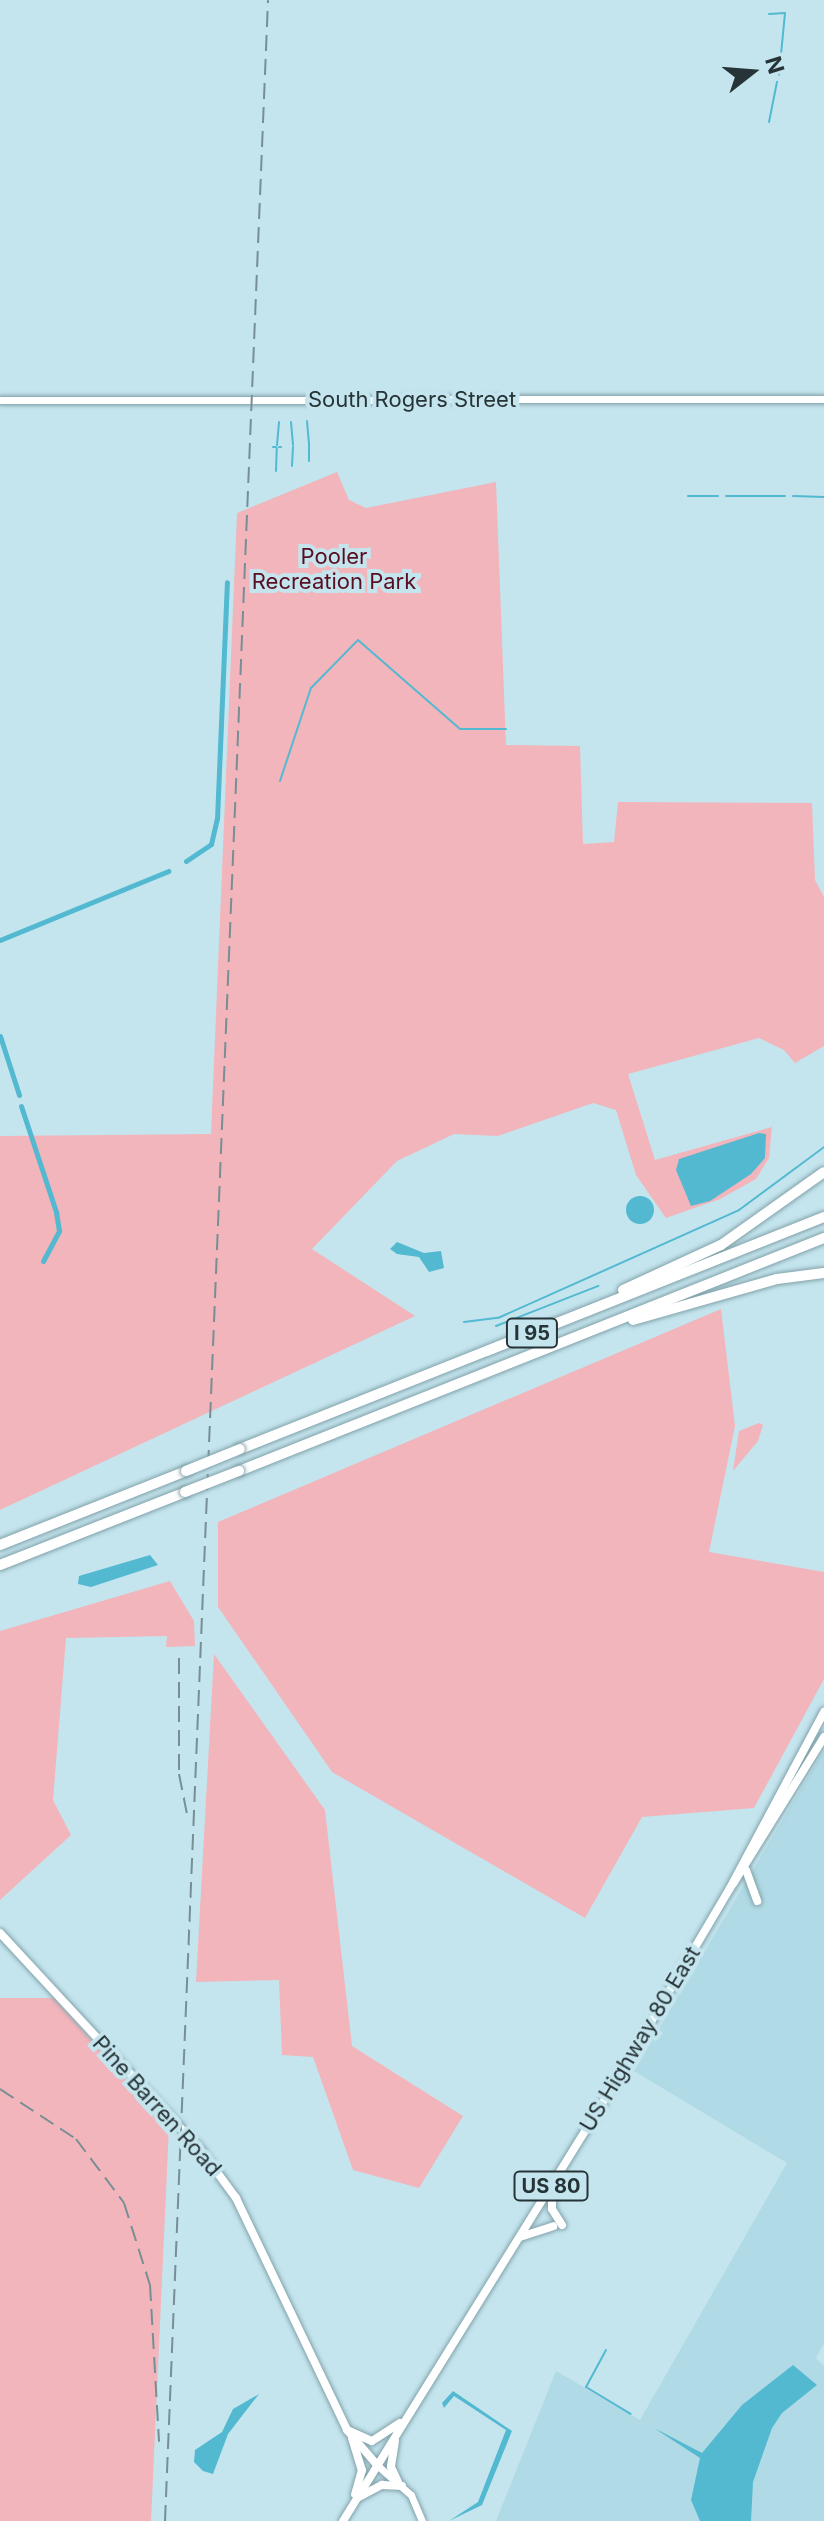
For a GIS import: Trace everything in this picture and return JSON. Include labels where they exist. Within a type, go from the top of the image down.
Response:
[{"type":"highway","points":[[560,1322],[721,1245],[824,1172]]},
{"type":"highway","name":"I 95","points":[[0,1545],[824,1217]]},
{"type":"highway","name":"I 95","points":[[0,1565],[824,1238]]},
{"type":"highway","points":[[593,1330],[777,1279],[824,1273]]},
{"type":"main road","name":"US Highway 80 East","points":[[353,2504],[552,2184],[730,1888],[824,1712]]},
{"type":"main road","name":"US 80","points":[[730,1888],[746,1870],[824,1737]]},
{"type":"main road","points":[[746,1870],[757,1901]]},
{"type":"main road","name":"Pine Barren Road","points":[[0,1933],[200,2149],[236,2198],[349,2434],[378,2466]]},
{"type":"main road","points":[[519,2237],[540,2226],[557,2225],[552,2209],[552,2184]]},
{"type":"main road","points":[[349,2434],[376,2440],[409,2415]]},
{"type":"main road","points":[[349,2434],[362,2470],[353,2504]]},
{"type":"main road","points":[[353,2504],[382,2485],[400,2484],[391,2467],[396,2435]]},
{"type":"main road","name":"US 80","points":[[343,2521],[353,2504]]},
{"type":"street","name":"South Rogers Street","points":[[0,400],[824,399]]},
{"type":"street","points":[[378,2466],[400,2484],[422,2521]]},
{"type":"shaded area","points":[[824,1750],[824,2343],[816,2358],[824,2366],[824,2521],[496,2521],[556,2371],[640,2420],[787,2163],[634,2071]]},
{"type":"green space","name":"Pooler Recreation Park","points":[[337,472],[349,500],[366,508],[496,482],[506,745],[580,746],[583,844],[614,842],[618,802],[812,803],[815,880],[824,897],[824,1046],[795,1063],[784,1050],[759,1038],[628,1074],[655,1160],[772,1127],[769,1158],[756,1179],[720,1199],[666,1218],[636,1175],[616,1110],[593,1103],[498,1136],[454,1134],[397,1161],[312,1249],[415,1316],[0,1510],[0,1136],[211,1134],[237,513]]},
{"type":"green space","points":[[721,1309],[735,1426],[709,1552],[824,1572],[824,1679],[754,1808],[642,1817],[585,1918],[332,1772],[218,1607],[218,1522]]},
{"type":"green space","points":[[759,1423],[763,1425],[758,1441],[733,1471],[739,1431]]},
{"type":"green space","points":[[170,1581],[194,1621],[195,1646],[166,1647],[167,1636],[66,1638],[53,1800],[71,1835],[0,1900],[0,1631]]},
{"type":"green space","points":[[214,1654],[325,1810],[352,2046],[463,2116],[419,2188],[353,2170],[313,2057],[282,2055],[279,1980],[196,1982]]},
{"type":"green space","points":[[0,1998],[54,1998],[169,2127],[151,2521],[0,2521]]},
{"type":"water","points":[[759,1133],[766,1134],[765,1158],[751,1174],[710,1201],[691,1206],[676,1170],[679,1159]]},
{"type":"water","points":[[640,1196],[650,1200],[654,1210],[650,1220],[640,1224],[630,1220],[626,1210],[630,1200]]},
{"type":"water","points":[[397,1242],[424,1253],[441,1251],[444,1268],[429,1272],[419,1257],[397,1254],[390,1249]]},
{"type":"water","points":[[150,1555],[158,1565],[91,1587],[78,1584],[79,1576]]},
{"type":"water","points":[[793,2365],[817,2385],[782,2413],[772,2428],[753,2482],[751,2521],[700,2521],[691,2500],[700,2458],[654,2428],[702,2453],[742,2405]]},
{"type":"water","points":[[453,2391],[512,2431],[482,2505],[449,2521],[478,2502],[506,2430],[454,2396],[444,2408],[442,2403]]},
{"type":"water","points":[[259,2394],[228,2434],[213,2474],[203,2471],[194,2462],[195,2450],[222,2432],[233,2409]]},
{"type":"waterway","points":[[769,14],[785,13],[779,75]]},
{"type":"waterway","points":[[769,122],[777,82]]},
{"type":"waterway","points":[[307,421],[309,442]]},
{"type":"waterway","points":[[277,445],[279,422]]},
{"type":"waterway","points":[[291,422],[293,445]]},
{"type":"waterway","points":[[309,443],[309,461]]},
{"type":"waterway","points":[[292,466],[293,447]]},
{"type":"waterway","points":[[276,471],[277,448]]},
{"type":"waterway","points":[[688,496],[718,496]]},
{"type":"waterway","points":[[726,496],[785,496]]},
{"type":"waterway","points":[[793,496],[824,497]]},
{"type":"waterway","points":[[186,861],[211,844],[217,819],[227,582]]},
{"type":"waterway","points":[[280,781],[311,688],[358,640],[460,729],[506,729]]},
{"type":"waterway","points":[[0,940],[168,871]]},
{"type":"waterway","points":[[0,1036],[19,1095]]},
{"type":"waterway","points":[[21,1106],[56,1212],[59,1231],[43,1261]]},
{"type":"waterway","points":[[464,1322],[498,1318],[739,1210],[824,1147]]},
{"type":"waterway","points":[[496,1326],[598,1286]]},
{"type":"waterway","points":[[606,2350],[586,2387],[631,2414]]},
{"type":"railway","points":[[165,2521],[268,0]]},
{"type":"railway","points":[[179,1658],[179,1774],[188,1819]]},
{"type":"railway","points":[[0,2089],[76,2139],[124,2203],[150,2285],[159,2442]]}]
